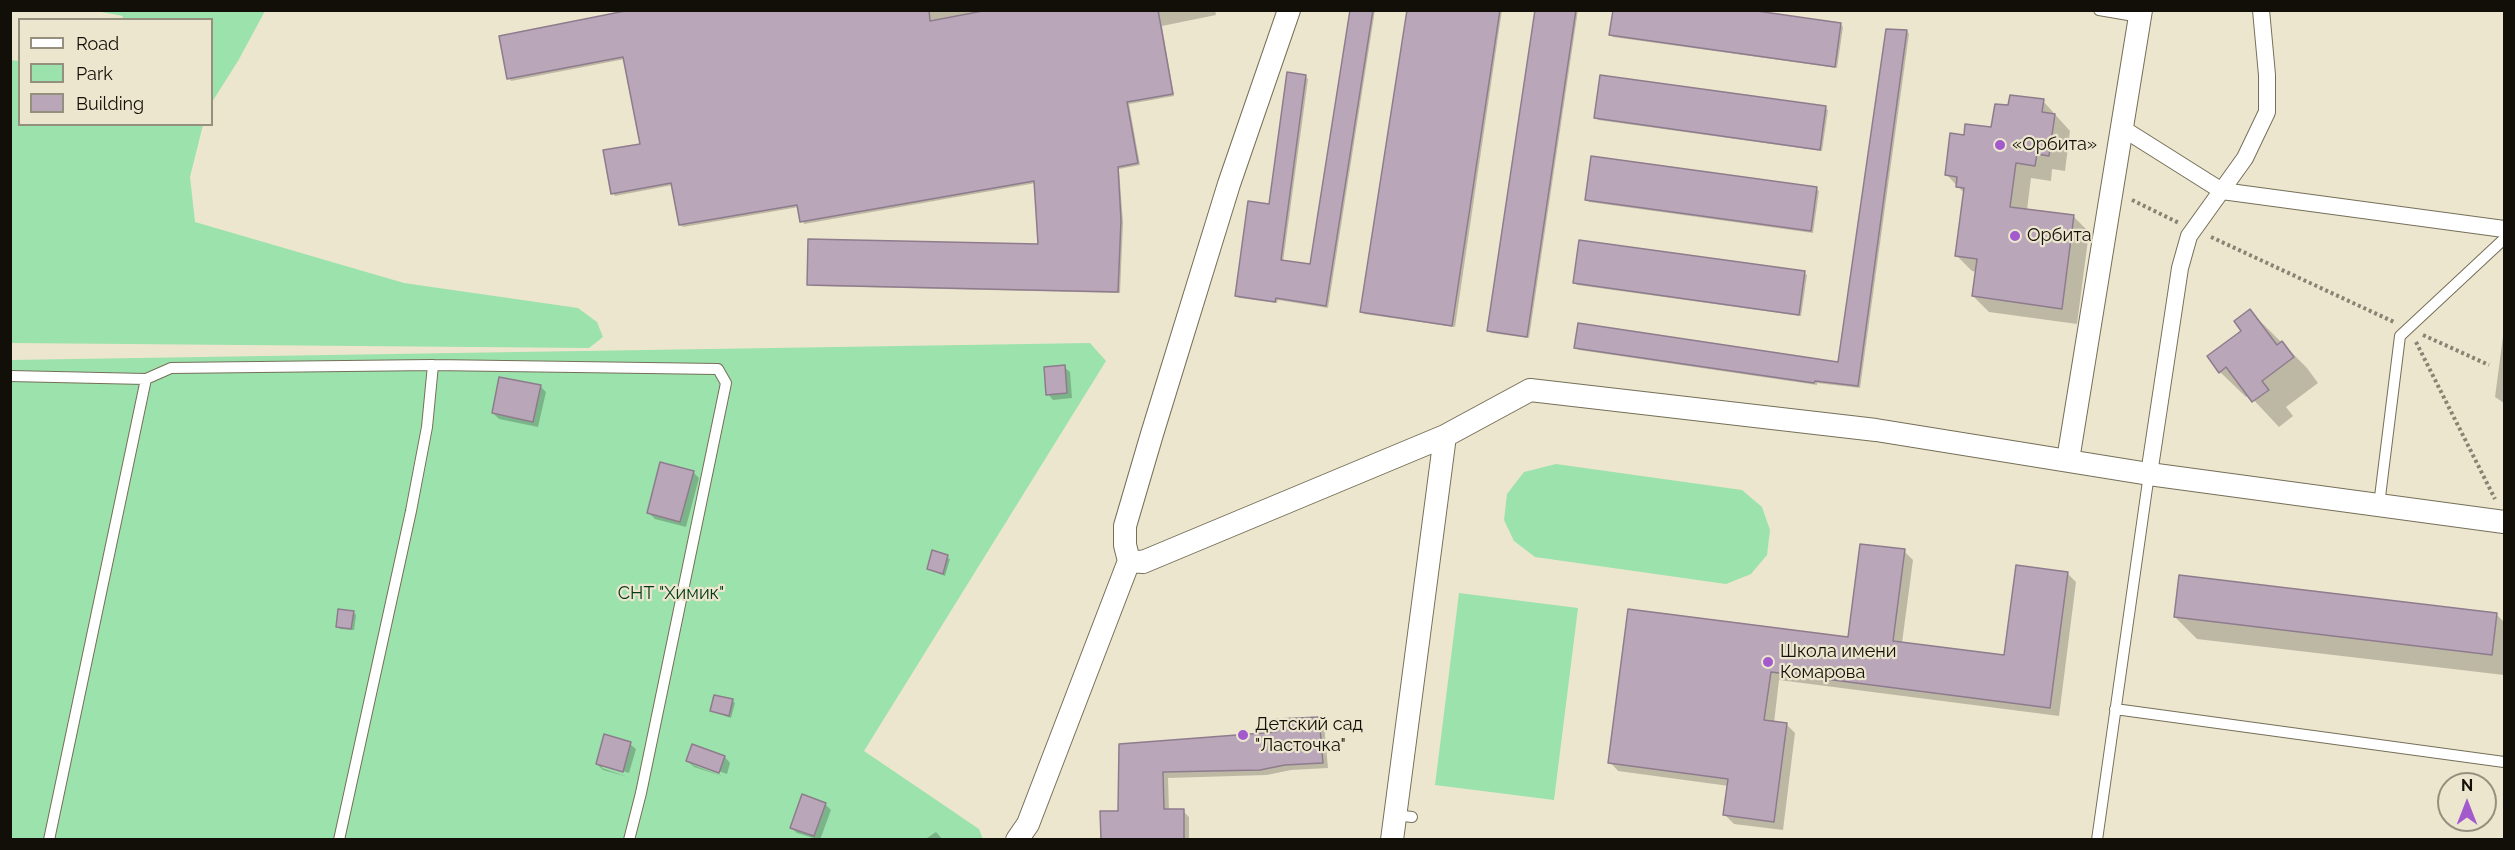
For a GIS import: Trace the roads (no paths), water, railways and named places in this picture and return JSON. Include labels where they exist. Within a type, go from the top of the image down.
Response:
[{"type":"street","points":[[1017,840],[1028,824],[1129,561],[1125,545],[1125,526],[1228,184],[1289,10]]},
{"type":"street","points":[[2149,474],[2180,268],[2189,236],[2245,158],[2267,112],[2267,75],[2261,10]]},
{"type":"street","points":[[2068,460],[2141,14]]},
{"type":"street","points":[[2122,128],[2222,191],[2505,229]]},
{"type":"street","points":[[1129,561],[1143,562],[1445,436],[1530,390],[1876,430],[2149,474],[2379,505],[2502,515]]},
{"type":"street","points":[[1392,840],[1403,816],[1445,436]]},
{"type":"lane","points":[[2099,10],[2141,14]]},
{"type":"lane","points":[[2379,505],[2400,336],[2505,239]]},
{"type":"lane","points":[[339,840],[411,511],[427,427],[433,365]]},
{"type":"lane","points":[[10,376],[146,379],[171,368],[433,365],[718,369],[726,383],[629,840]]},
{"type":"lane","points":[[49,840],[146,379]]},
{"type":"lane","points":[[2097,840],[2149,474]]},
{"type":"lane","points":[[2115,709],[2505,762]]},
{"type":"place","name":"«Орбита»","points":[[2000,145]]},
{"type":"place","name":"Орбита","points":[[2015,236]]},
{"type":"place","name":"Школа имени Комарова","points":[[1768,662]]},
{"type":"place","name":"Детский сад \"Ласточка\"","points":[[1243,735]]},
{"type":"park label","name":"СНТ \"Химик\"","points":[[671,594]]}]
